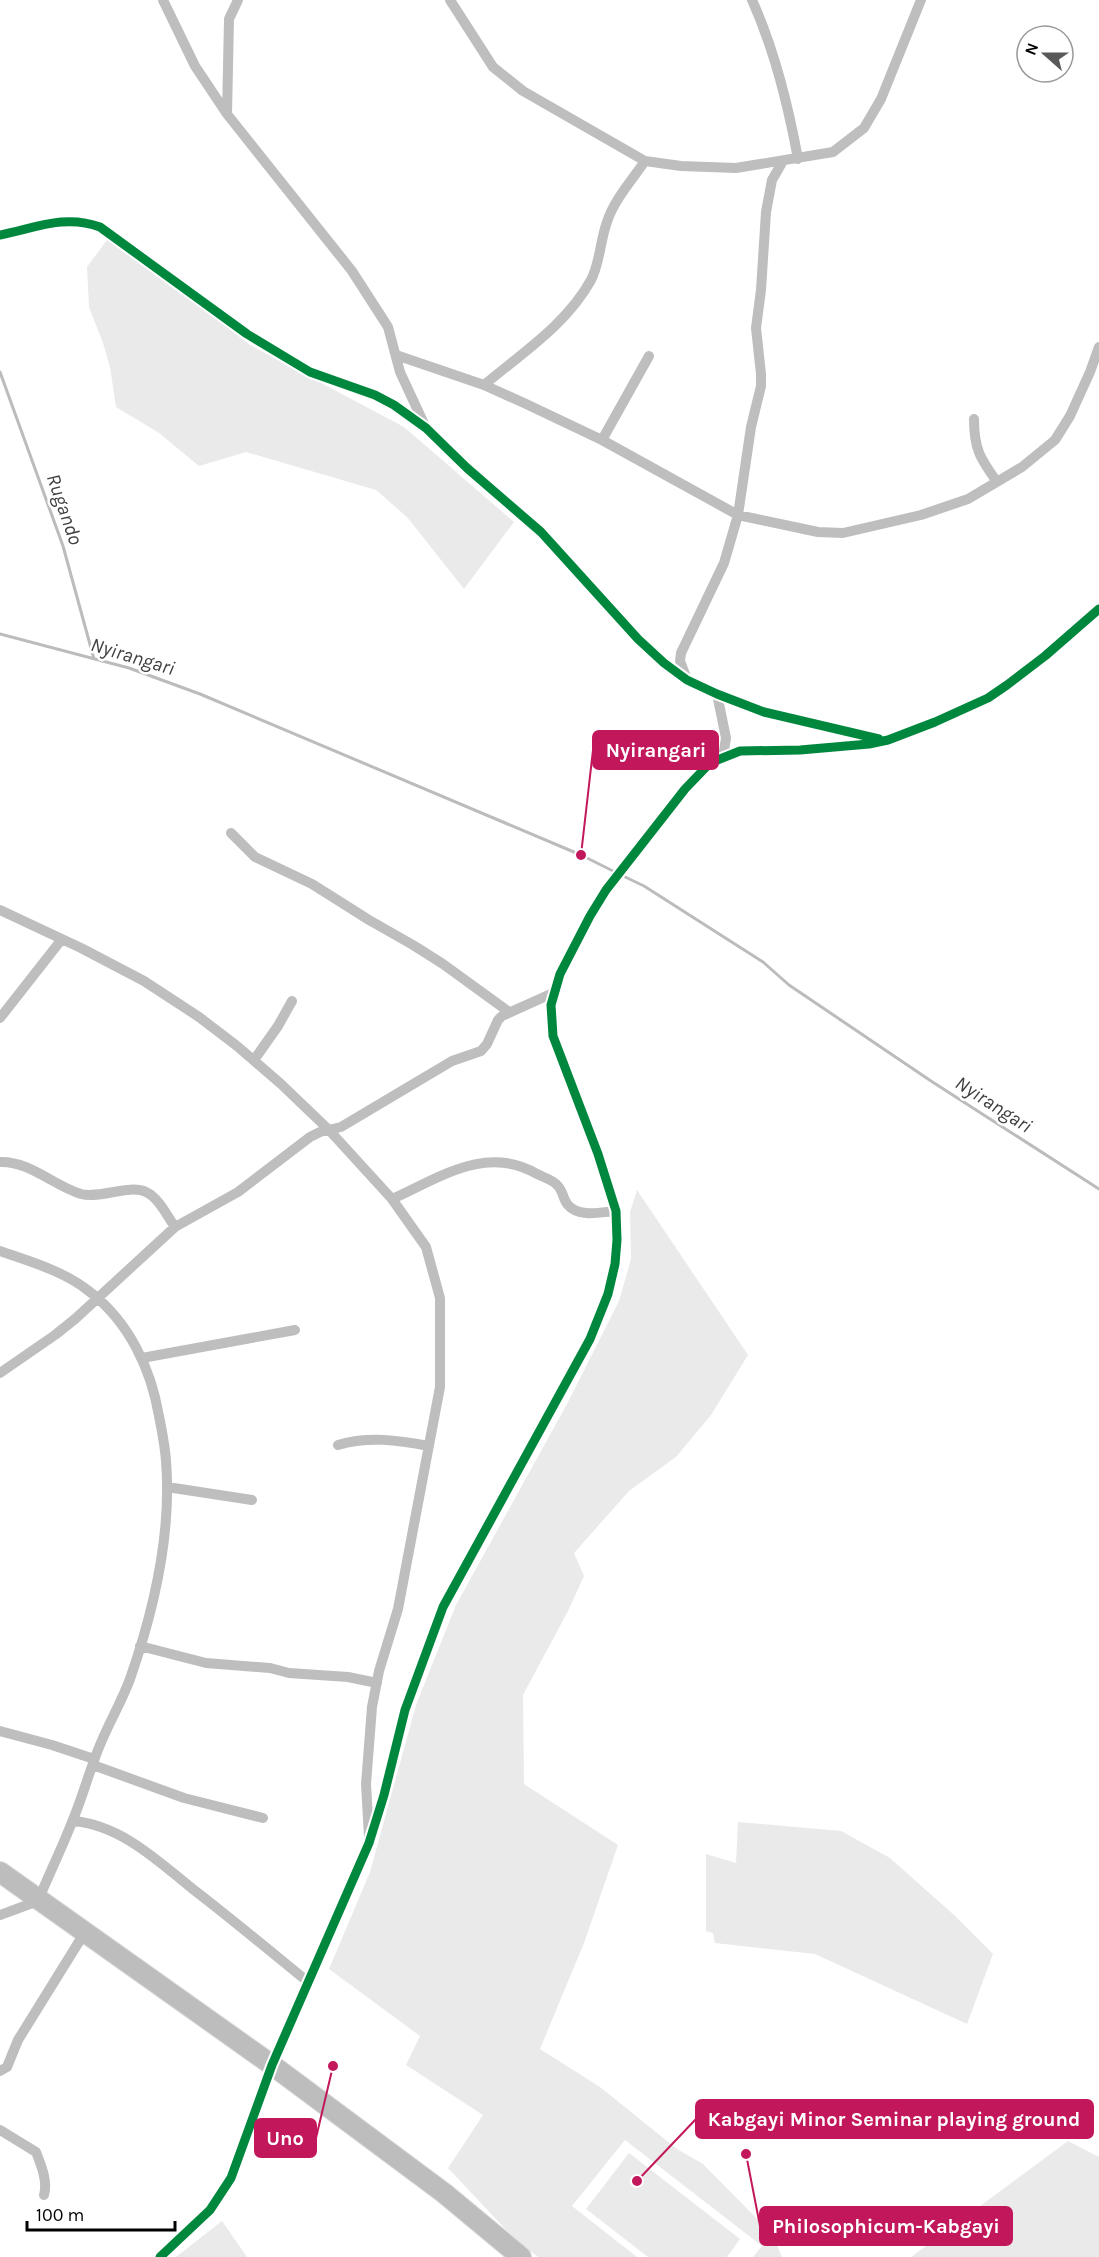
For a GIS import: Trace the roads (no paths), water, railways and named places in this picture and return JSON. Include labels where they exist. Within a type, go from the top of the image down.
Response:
[{"type":"highway","points":[[0,1872],[272,2065],[444,2193],[521,2257]]},
{"type":"street","points":[[163,0],[195,66],[227,114],[352,271],[390,331],[400,372],[426,428]]},
{"type":"street","points":[[227,114],[229,19],[238,0]]},
{"type":"street","points":[[450,0],[493,67],[523,91],[645,160],[681,166],[736,168],[833,152],[864,128],[881,99],[921,0]]},
{"type":"street","points":[[752,0],[776,60],[790,114],[798,159]]},
{"type":"street","points":[[484,385],[559,322],[579,300],[592,277],[610,215],[645,160]]},
{"type":"street","points":[[687,680],[681,669],[681,653],[724,563],[738,515],[751,427],[761,386],[756,328],[761,290],[766,204],[772,180],[783,161]]},
{"type":"street","points":[[0,235],[70,220],[100,227],[247,334],[310,372],[375,394],[426,428],[466,468],[541,532],[638,639],[687,680],[765,712],[888,740]]},
{"type":"street","points":[[396,356],[484,385],[602,440],[738,515],[818,532],[843,532],[921,515],[969,499],[1022,467],[1055,440],[1070,416],[1099,347]]},
{"type":"street","points":[[602,440],[649,356]]},
{"type":"street","points":[[974,419],[974,439],[979,455],[997,482]]},
{"type":"street","points":[[160,2257],[210,2210],[231,2178],[272,2065],[369,1843],[384,1795],[405,1710],[443,1607],[600,1318],[615,1264],[616,1211],[598,1154],[553,1036],[551,1005],[553,993],[575,943],[612,882],[698,774],[710,763],[740,751],[819,749],[888,740],[988,698],[1045,656],[1099,609]]},
{"type":"street","points":[[717,694],[726,738],[723,757]]},
{"type":"street","points":[[231,833],[255,856],[312,884],[413,945],[509,1012]]},
{"type":"street","points":[[0,910],[144,981],[199,1017],[254,1060],[330,1130],[392,1199],[426,1247],[440,1298],[440,1387],[398,1609],[372,1707],[366,1784],[369,1843]]},
{"type":"street","points":[[0,1018],[62,939]]},
{"type":"street","points":[[0,1373],[55,1335],[175,1227],[211,1209],[247,1186],[304,1141],[320,1132],[341,1127],[452,1061],[482,1051],[488,1044],[498,1020],[509,1012],[553,993]]},
{"type":"street","points":[[254,1060],[292,1001]]},
{"type":"street","points":[[392,1199],[458,1169],[486,1161],[508,1162],[527,1168],[558,1185],[568,1206],[578,1212],[616,1211]]},
{"type":"street","points":[[0,1162],[16,1164],[82,1194],[145,1191],[161,1206],[175,1227]]},
{"type":"street","points":[[0,1251],[44,1266],[71,1279],[97,1298],[118,1319],[153,1383],[166,1460],[167,1487],[165,1529],[160,1564],[140,1646],[126,1688],[94,1762],[73,1821],[38,1901],[0,1915]]},
{"type":"street","points":[[141,1358],[295,1330]]},
{"type":"street","points":[[338,1445],[351,1441],[385,1439],[429,1446]]},
{"type":"street","points":[[167,1487],[252,1500]]},
{"type":"street","points":[[140,1646],[206,1663],[270,1668],[289,1673],[348,1677],[377,1683]]},
{"type":"street","points":[[0,1731],[52,1745],[184,1798],[263,1818]]},
{"type":"street","points":[[73,1821],[90,1822],[134,1844],[218,1908],[308,1982]]},
{"type":"street","points":[[0,2071],[7,2067],[18,2040],[85,1932]]},
{"type":"street","points":[[0,2130],[36,2152],[45,2180],[44,2194]]},
{"type":"waterway","name":"Rugando","points":[[0,372],[63,546],[94,659]]},
{"type":"waterway","name":"Nyirangari","points":[[0,634],[129,668],[200,694],[581,855],[615,872]]},
{"type":"waterway","name":"Nyirangari","points":[[621,875],[644,886],[763,962],[789,985],[931,1081],[1099,1189]]},
{"type":"place","name":"Nyirangari","points":[[581,855]]},
{"type":"place","name":"Uno","points":[[333,2066]]},
{"type":"place","name":"Philosophicum-Kabgayi","points":[[746,2154]]},
{"type":"place","name":"Kabgayi Minor Seminar playing ground","points":[[637,2181]]}]
